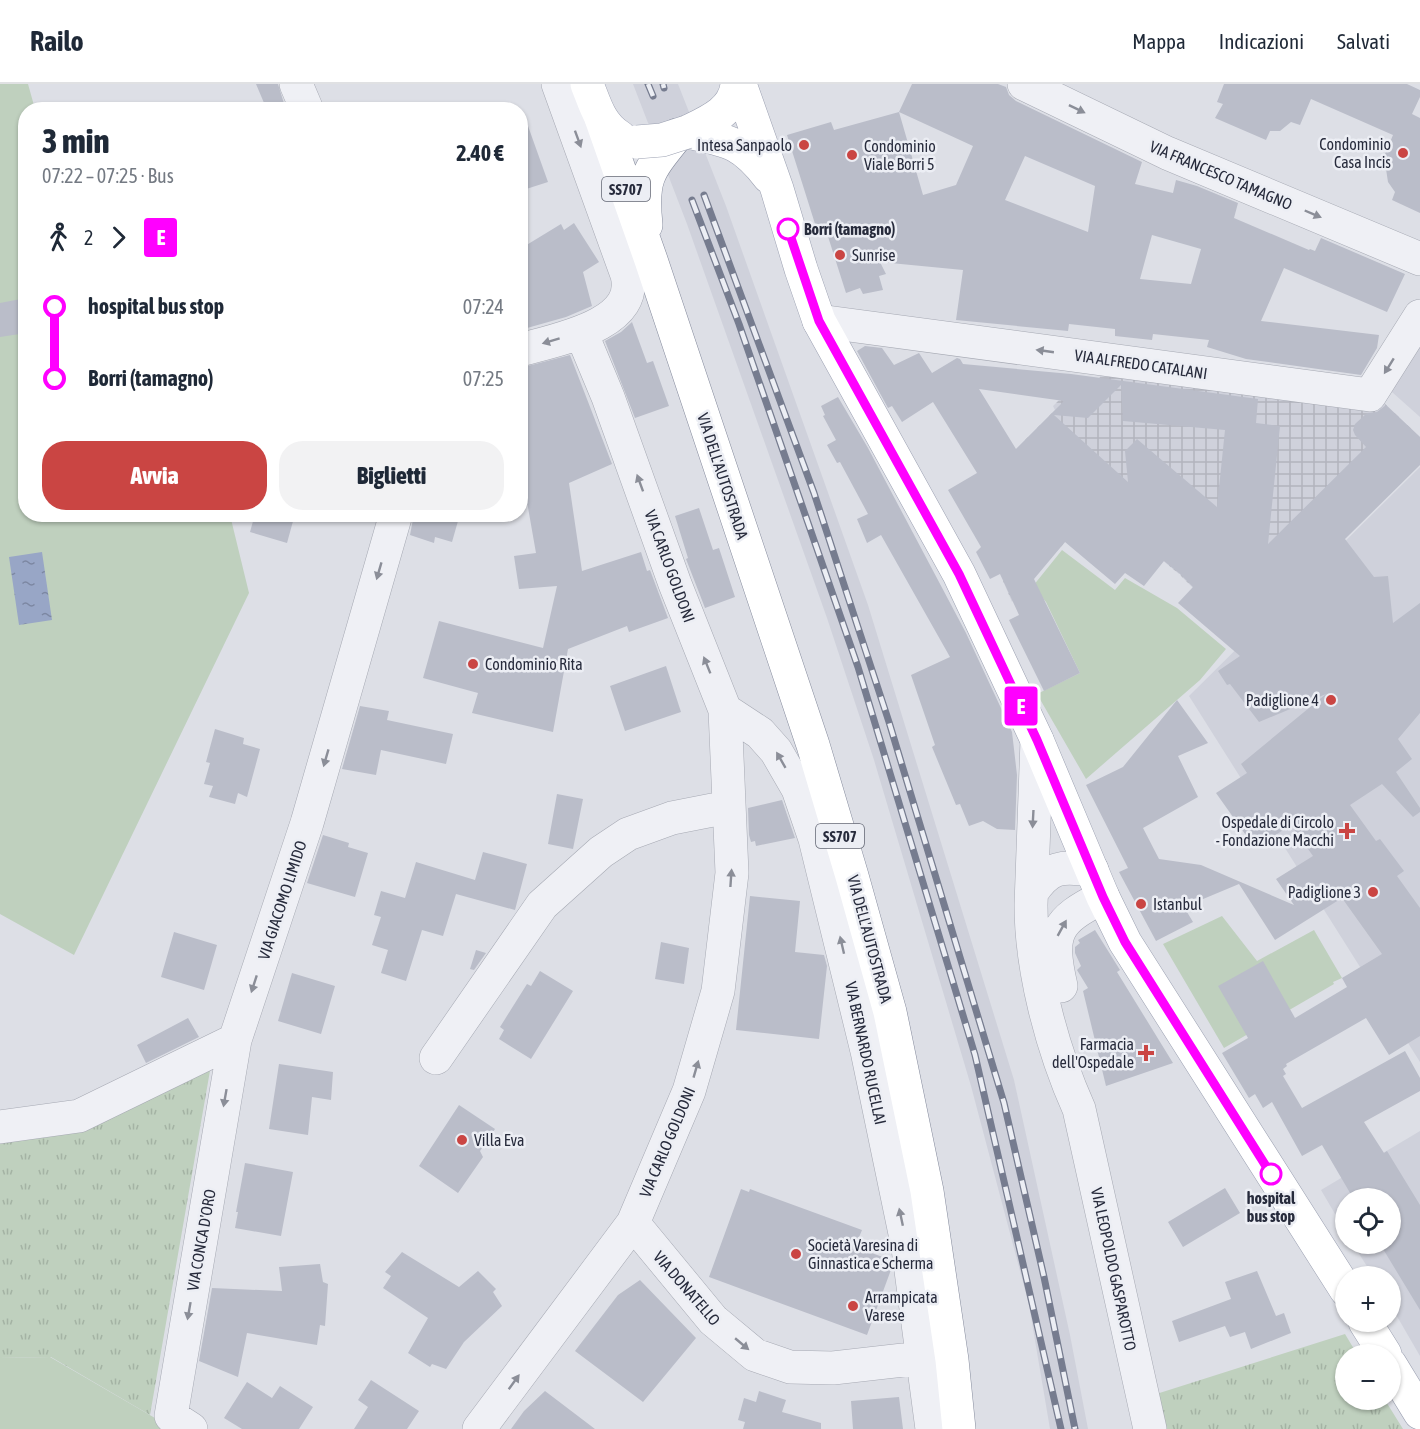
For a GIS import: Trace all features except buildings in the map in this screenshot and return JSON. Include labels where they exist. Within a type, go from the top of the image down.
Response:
[{"type":"main road","points":[[587,84],[608,129],[618,136],[637,142],[662,140],[709,122],[724,111],[739,84]]},
{"type":"main road","points":[[739,84],[777,189],[819,321],[959,574],[1037,740],[1097,883],[1131,952],[1335,1273]]},
{"type":"main road","name":"SS707","points":[[601,118],[651,260]]},
{"type":"main road","points":[[682,133],[734,143],[759,164],[777,189]]},
{"type":"main road","name":"SS707","points":[[651,260],[643,198],[645,186],[655,162],[682,133]]},
{"type":"main road","name":"VIA DELL'AUTOSTRADA","points":[[651,260],[813,745],[887,1001],[927,1191],[952,1360],[959,1429]]},
{"type":"main road","points":[[1401,1382],[1420,1413]]},
{"type":"street","points":[[296,84],[304,102]]},
{"type":"street","points":[[528,348],[581,332],[615,314],[628,297],[629,282],[558,84]]},
{"type":"street","name":"VIA FRANCESCO TAMAGNO","points":[[1024,84],[1167,153],[1420,259]]},
{"type":"street","name":"VIA ALFREDO CATALANI","points":[[819,321],[1370,395],[1420,316]]},
{"type":"street","name":"VIA CARLO GOLDONI","points":[[479,1429],[633,1223],[689,1091],[718,991],[732,873],[725,710],[675,584],[612,408],[581,332]]},
{"type":"street","name":"VIA GIACOMO LIMIDO","points":[[235,1040],[307,823],[394,522]]},
{"type":"street","name":"VIA BERNARDO RUCELLAI","points":[[725,710],[760,733],[776,751],[798,789],[815,839],[867,1051],[908,1248],[932,1429]]},
{"type":"street","name":"VIA LEOPOLDO GASPAROTTO","points":[[1037,740],[1032,932],[1041,991],[1065,1079],[1079,1108]]},
{"type":"street","points":[[436,1058],[542,905],[601,852],[628,834],[672,818],[728,807]]},
{"type":"street","points":[[1032,892],[1043,876],[1054,870],[1070,867],[1097,883]]},
{"type":"street","name":"VIA LEOPOLDO GASPAROTTO","points":[[1097,883],[1057,933],[1056,962],[1074,1041],[1079,1080],[1079,1108],[1150,1429]]},
{"type":"street","points":[[0,1127],[79,1116],[235,1040]]},
{"type":"street","name":"VIA CONCA D'ORO","points":[[191,1429],[171,1416],[235,1040]]},
{"type":"street","name":"VIA DONATELLO","points":[[633,1223],[713,1320],[755,1355],[790,1367],[833,1368],[921,1358]]},
{"type":"shaded area","points":[[633,84],[678,84],[726,206],[868,605],[1014,1080],[1070,1335],[1088,1429],[1050,1429],[1029,1305],[971,1086],[874,760],[827,618],[687,224]]},
{"type":"shaded area","points":[[1420,335],[1420,417],[1383,384]]},
{"type":"shaded area","points":[[1102,372],[1381,400],[1420,437],[1420,460],[1219,614],[1180,575],[1186,568],[1179,574],[1097,506],[1012,602],[1003,581],[1027,553],[1013,452],[1055,410],[1053,406],[1059,400],[1090,400]]},
{"type":"shaded area","name":"Ospedale di Circolo - Fondazione Macchi","points":[[1420,467],[1420,1062],[1189,696]]},
{"type":"shaded area","points":[[1420,1131],[1420,1356],[1401,1323],[1401,1266],[1367,1266],[1359,1254],[1401,1254],[1401,1188],[1335,1188],[1335,1214],[1321,1190]]},
{"type":"green space","points":[[0,84],[28,84],[33,102],[18,102],[18,522],[232,522],[249,593],[74,955],[0,914]]},
{"type":"green space","points":[[1062,550],[1115,590],[1125,578],[1177,608],[1226,649],[1200,680],[1086,779],[1037,694],[1080,673],[1046,602],[1033,586]]},
{"type":"green space","points":[[1222,916],[1257,961],[1314,930],[1342,978],[1224,1048],[1163,944]]},
{"type":"green space","points":[[211,1065],[150,1415],[51,1357],[0,1358],[0,1137]]},
{"type":"green space","points":[[1345,1334],[1351,1344],[1335,1344],[1335,1410],[1391,1410],[1403,1429],[1159,1429],[1150,1396]]},
{"type":"green space","points":[[50,1357],[167,1425],[166,1429],[0,1429],[0,1358]]},
{"type":"water","points":[[42,552],[52,620],[19,625],[9,557]]},
{"type":"railway","points":[[648,84],[653,96]]},
{"type":"railway","points":[[663,84],[664,88]]},
{"type":"railway","points":[[704,195],[814,493],[889,722],[1004,1103],[1044,1277],[1075,1429]]},
{"type":"railway","points":[[692,200],[739,324],[858,667],[975,1055],[1061,1429]]},
{"type":"bus line","name":"E","points":[[788,229],[819,321],[959,574],[1037,740],[1103,897],[1125,942],[1271,1174]]},
{"type":"place","name":"Intesa Sanpaolo","points":[[804,145]]},
{"type":"place","name":"Condominio Casa Incis","points":[[1403,153]]},
{"type":"place","name":"Condominio Viale Borri 5","points":[[852,155]]},
{"type":"place","name":"Borri (tamagno)","points":[[788,229]]},
{"type":"place","name":"Sunrise","points":[[840,255]]},
{"type":"place","name":"Condominio Rita","points":[[473,664]]},
{"type":"place","name":"Padiglione 4","points":[[1331,700]]},
{"type":"place","name":"Ospedale di Circolo - Fondazione Macchi","points":[[1347,831]]},
{"type":"place","name":"Padiglione 3","points":[[1373,892]]},
{"type":"place","name":"Istanbul","points":[[1141,904]]},
{"type":"place","name":"Farmacia dell'Ospedale","points":[[1146,1053]]},
{"type":"place","name":"Villa Eva","points":[[462,1140]]},
{"type":"place","name":"hospital bus stop","points":[[1271,1174]]},
{"type":"place","name":"Società Varesina di Ginnastica e Scherma","points":[[796,1254]]},
{"type":"place","name":"Arrampicata Varese","points":[[853,1306]]}]
